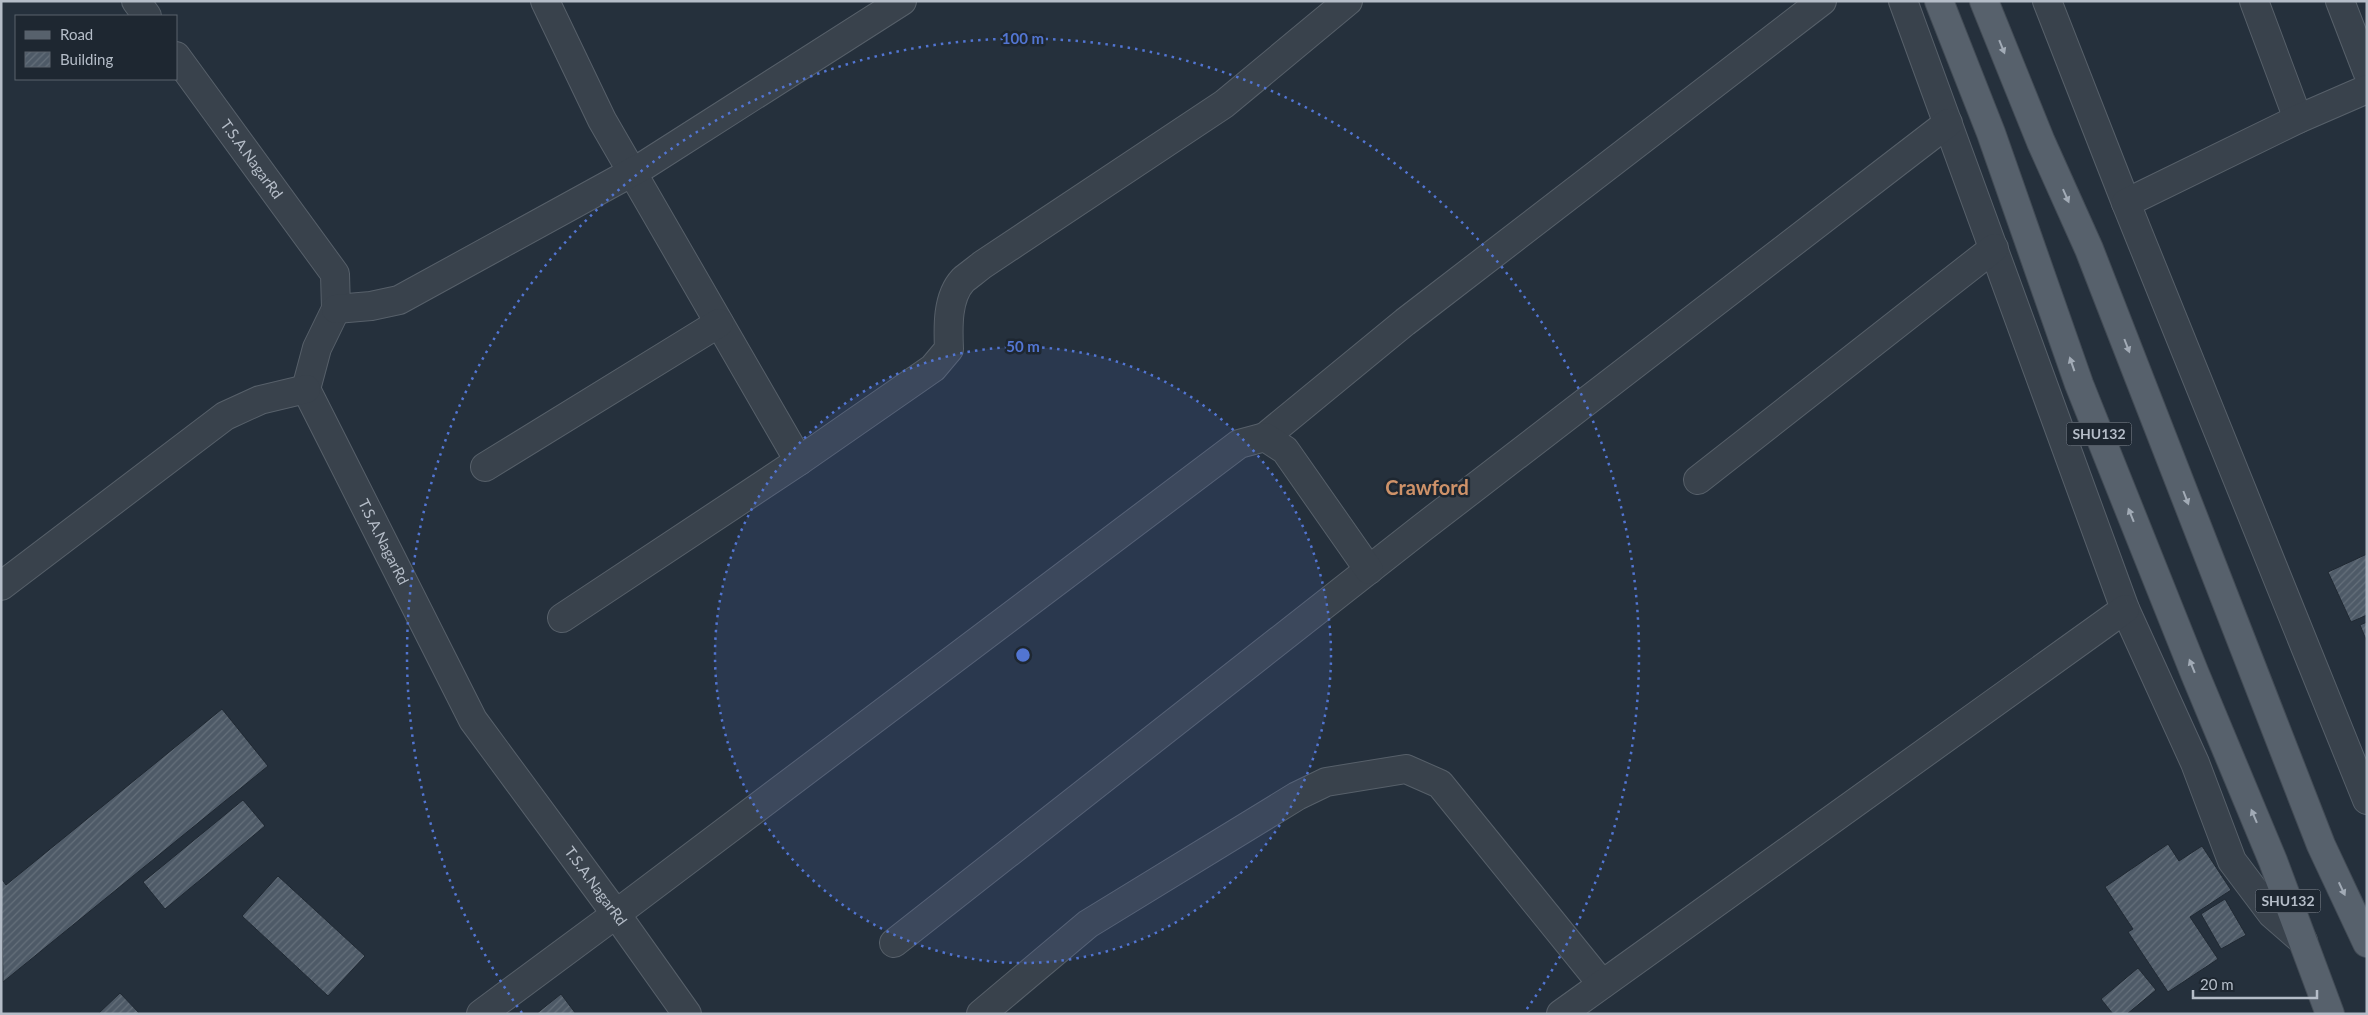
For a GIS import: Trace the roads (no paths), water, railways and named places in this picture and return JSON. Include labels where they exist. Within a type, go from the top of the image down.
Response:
[{"type":"main road","name":"SHU132","points":[[1939,1],[1991,133],[2079,384],[2195,674],[2273,861],[2330,1014]]},
{"type":"main road","name":"SHU132","points":[[1984,1],[2041,142],[2090,249],[2321,845],[2366,935]]},
{"type":"street","points":[[136,1],[146,15]]},
{"type":"street","points":[[545,1],[602,120],[798,461]]},
{"type":"street","points":[[336,309],[371,306],[399,300],[631,170],[645,165],[902,1]]},
{"type":"street","points":[[562,618],[798,461],[933,368],[949,349],[948,328],[952,302],[962,282],[982,265],[1224,104],[1348,1]]},
{"type":"street","points":[[481,1014],[1239,444],[1265,437],[1405,322],[1822,1]]},
{"type":"street","points":[[1903,1],[2125,609],[2195,763],[2232,861],[2272,914],[2303,941]]},
{"type":"street","points":[[2047,1],[2126,203],[2367,800]]},
{"type":"street","points":[[2254,1],[2298,119]]},
{"type":"street","points":[[2340,1],[2367,71]]},
{"type":"street","name":"T.S.A.NagarRd","points":[[178,59],[335,274],[371,306]]},
{"type":"street","points":[[2126,203],[2298,119],[2367,89]]},
{"type":"street","points":[[894,943],[1369,570],[1948,123]]},
{"type":"street","points":[[1698,480],[1994,248]]},
{"type":"street","points":[[1,586],[225,416],[260,400],[306,389],[317,348],[336,309],[335,274]]},
{"type":"street","points":[[485,467],[719,324]]},
{"type":"street","name":"T.S.A.NagarRd","points":[[306,389],[473,720],[687,1014]]},
{"type":"street","points":[[1265,437],[1285,450],[1369,570]]},
{"type":"street","points":[[1561,1014],[2125,609]]},
{"type":"street","points":[[981,1014],[1088,924],[1297,796],[1326,782],[1406,770],[1440,784],[1602,984]]},
{"type":"district","name":"Crawford","points":[[1427,488]]}]
